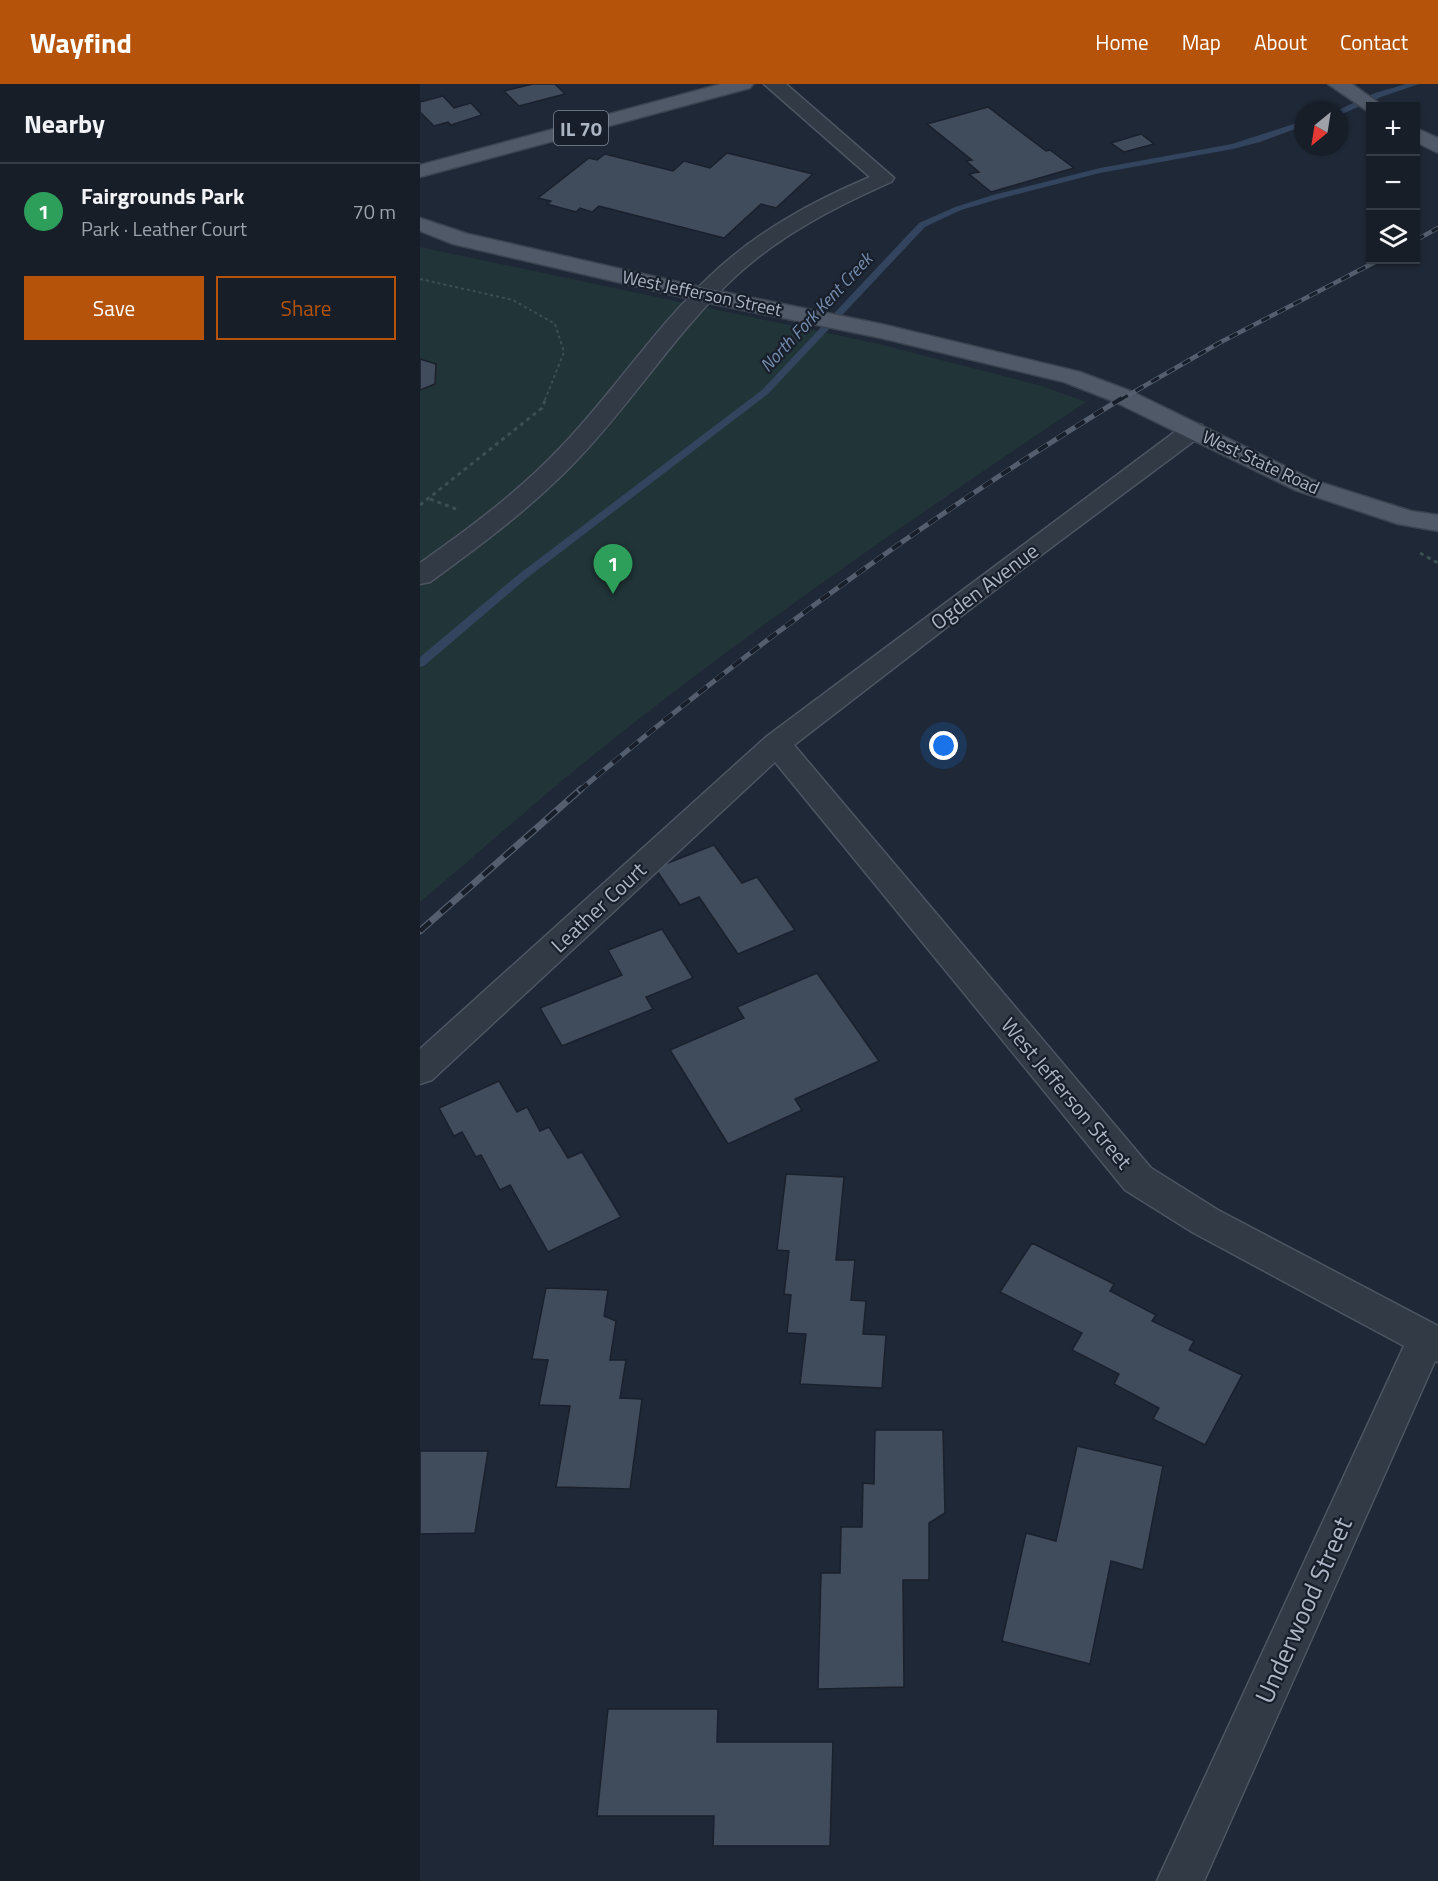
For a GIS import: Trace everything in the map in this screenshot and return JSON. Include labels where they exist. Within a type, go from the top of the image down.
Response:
[{"type":"main road","name":"IL 70","points":[[420,171],[743,84]]},
{"type":"main road","points":[[1338,84],[1366,102]]},
{"type":"main road","points":[[1420,136],[1438,147]]},
{"type":"main road","name":"West Jefferson Street","points":[[420,224],[461,238],[704,295],[881,331],[1053,372],[1124,397]]},
{"type":"main road","name":"West State Road","points":[[1124,397],[1304,485],[1407,518],[1438,523]]},
{"type":"street","points":[[420,576],[495,523],[548,475],[578,444],[704,295],[749,254],[823,205],[885,178],[774,84]]},
{"type":"street","name":"Ogden Avenue","points":[[776,744],[1008,567],[1193,430]]},
{"type":"street","name":"Leather Court","points":[[420,1070],[776,744]]},
{"type":"street","name":"West Jefferson Street","points":[[776,744],[1138,1179],[1205,1221],[1432,1342]]},
{"type":"street","name":"Underwood Street","points":[[1180,1881],[1432,1342]]},
{"type":"path","points":[[420,279],[513,300],[555,324],[564,352],[542,408],[420,505]]},
{"type":"green space","points":[[420,247],[879,344],[1042,386],[1086,402],[899,529],[776,616],[655,706],[574,771],[420,902]]},
{"type":"building","points":[[533,84],[555,84],[565,94],[519,106],[504,91]]},
{"type":"building","points":[[443,96],[454,108],[471,103],[482,115],[451,125],[448,122],[434,126],[420,112],[420,102]]},
{"type":"building","points":[[988,107],[1046,151],[1050,150],[1074,168],[991,192],[969,174],[979,172],[966,161],[972,160],[927,124]]},
{"type":"building","points":[[1141,134],[1154,144],[1124,152],[1111,143]]},
{"type":"building","points":[[727,153],[813,174],[776,208],[761,204],[724,238],[599,206],[592,212],[580,208],[576,212],[547,204],[551,201],[538,198],[589,158],[597,160],[605,154],[673,171],[684,161],[710,168]]},
{"type":"building","points":[[420,359],[436,364],[435,384],[420,390]]},
{"type":"building","points":[[714,845],[742,883],[757,877],[795,930],[738,954],[699,897],[680,905],[655,868]]},
{"type":"building","points":[[662,929],[693,978],[646,997],[653,1009],[562,1046],[540,1008],[622,975],[608,950]]},
{"type":"building","points":[[817,973],[879,1061],[795,1099],[802,1110],[728,1144],[670,1050],[744,1018],[737,1007]]},
{"type":"building","points":[[499,1081],[517,1112],[527,1107],[540,1131],[549,1127],[568,1158],[582,1152],[621,1217],[548,1252],[510,1185],[500,1190],[481,1155],[476,1157],[462,1132],[454,1136],[439,1108]]},
{"type":"building","points":[[786,1174],[844,1177],[836,1260],[855,1260],[851,1300],[866,1301],[863,1334],[886,1335],[882,1388],[800,1384],[806,1334],[787,1333],[791,1295],[784,1294],[789,1251],[777,1250]]},
{"type":"building","points":[[1032,1243],[1114,1284],[1110,1291],[1156,1315],[1152,1321],[1194,1341],[1189,1350],[1242,1375],[1205,1445],[1153,1419],[1159,1408],[1114,1384],[1119,1374],[1072,1350],[1082,1333],[1000,1292]]},
{"type":"building","points":[[546,1288],[608,1290],[604,1316],[616,1321],[610,1360],[626,1360],[620,1398],[642,1399],[630,1489],[556,1487],[570,1406],[539,1405],[548,1360],[532,1359]]},
{"type":"building","points":[[875,1430],[943,1430],[945,1513],[929,1523],[929,1580],[903,1580],[904,1687],[818,1689],[821,1573],[840,1573],[841,1527],[862,1527],[863,1483],[874,1484]]},
{"type":"building","points":[[1077,1446],[1163,1466],[1143,1570],[1111,1561],[1090,1664],[1002,1641],[1026,1533],[1056,1541]]},
{"type":"building","points":[[420,1451],[488,1451],[475,1533],[420,1534]]},
{"type":"building","points":[[608,1709],[718,1709],[717,1742],[833,1742],[830,1846],[713,1846],[714,1816],[597,1816]]},
{"type":"waterway","name":"North Fork Kent Creek","points":[[1348,108],[1378,95],[1415,84]]},
{"type":"waterway","name":"North Fork Kent Creek","points":[[420,663],[523,576],[765,392],[922,225],[958,208],[996,197],[1100,170],[1209,152],[1257,140],[1294,127]]},
{"type":"railway","points":[[1420,238],[1438,228]]},
{"type":"railway","points":[[1120,400],[1219,343],[1371,264]]},
{"type":"railway","points":[[579,791],[709,685],[843,584],[981,488],[1122,398]]},
{"type":"railway","points":[[420,931],[581,789]]},
{"type":"place","name":"Fairgrounds Park","points":[[613,594]]}]
